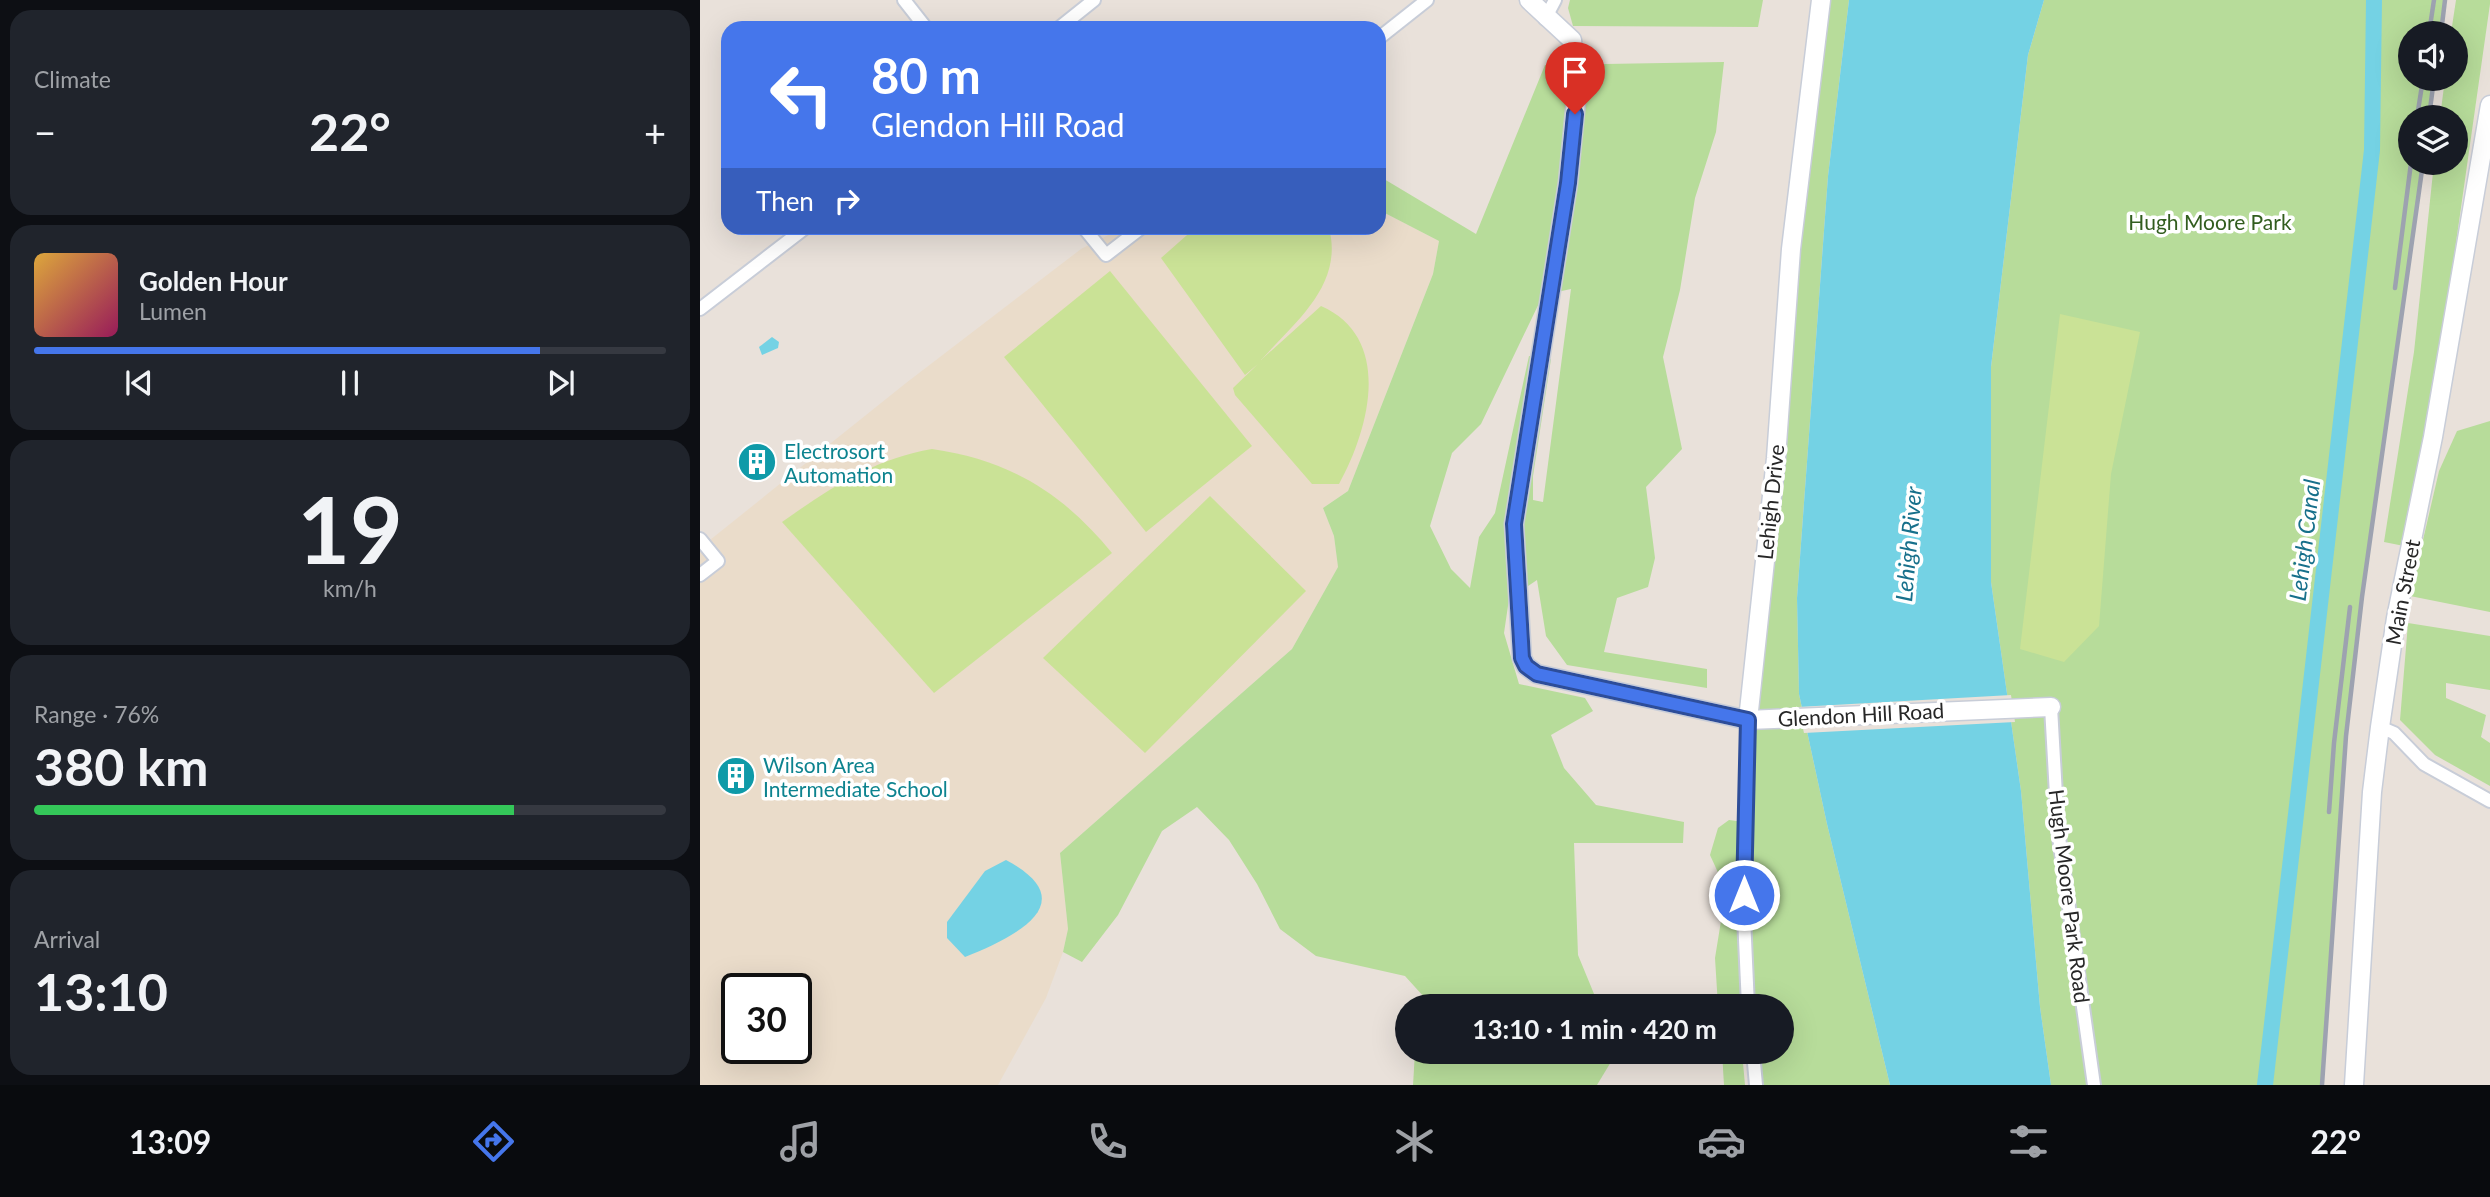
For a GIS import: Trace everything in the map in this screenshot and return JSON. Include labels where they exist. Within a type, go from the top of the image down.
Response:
[{"type":"street","points":[[904,0],[920,21]]},
{"type":"street","points":[[1068,21],[1094,0]]},
{"type":"street","points":[[1386,32],[1427,0]]},
{"type":"street","name":"Glendon Hill Road","points":[[1529,0],[1545,19],[1572,40],[1577,91],[1568,183],[1514,524],[1522,658],[1526,666],[1537,674],[1748,720],[2051,707]]},
{"type":"street","points":[[1545,19],[1555,0]]},
{"type":"street","name":"Lehigh Drive","points":[[1747,994],[1744,917],[1748,720],[1776,458],[1791,249],[1821,0]]},
{"type":"street","name":"Main Street","points":[[2354,1085],[2372,792],[2379,727],[2396,618],[2433,437],[2490,105]]},
{"type":"street","points":[[700,309],[796,235]]},
{"type":"street","points":[[1090,235],[1106,255],[1132,235]]},
{"type":"street","points":[[700,539],[718,561],[700,575]]},
{"type":"street","name":"Hugh Moore Park Road","points":[[2051,707],[2058,830],[2094,1085]]},
{"type":"street","points":[[2379,727],[2394,733],[2424,764],[2490,801]]},
{"type":"street","points":[[1754,1064],[1756,1085]]},
{"type":"shaded area","points":[[1386,214],[1439,241],[1433,274],[1348,491],[1323,508],[1334,536],[1338,567],[1292,649],[1060,853],[1068,929],[1063,952],[1046,998],[998,1085],[700,1085],[700,548],[906,383],[1081,249],[1108,235],[1386,235]]},
{"type":"green space","points":[[1570,0],[1763,0],[1758,27],[1573,26],[1568,8]]},
{"type":"green space","points":[[1821,0],[1849,0],[1828,176],[1797,598],[1799,694],[1827,824],[1890,1085],[1756,1085],[1754,1064],[1794,1064],[1794,994],[1717,994],[1715,958],[1726,890],[1710,855],[1718,828],[1729,820],[1744,822]]},
{"type":"green space","name":"Hugh Moore Park","points":[[2044,0],[2445,0],[2442,21],[2398,21],[2398,91],[2432,91],[2431,105],[2398,105],[2398,175],[2421,175],[2362,597],[2346,736],[2322,1085],[2051,1085],[2040,1007],[2021,791],[1991,582],[1991,367],[2028,55]]},
{"type":"green space","points":[[2456,0],[2490,0],[2468,158],[2468,105],[2442,105],[2443,91],[2468,91],[2468,21],[2453,21]]},
{"type":"green space","points":[[1724,62],[1716,132],[1695,198],[1680,290],[1663,357],[1682,449],[1646,487],[1655,558],[1648,587],[1617,598],[1604,652],[1707,669],[1707,688],[1567,665],[1546,636],[1537,580],[1509,599],[1504,633],[1519,684],[1585,698],[1593,711],[1551,735],[1564,768],[1596,805],[1684,822],[1683,843],[1574,843],[1578,955],[1594,994],[1421,994],[1405,976],[1316,956],[1280,929],[1257,884],[1229,840],[1197,807],[1162,831],[1118,915],[1082,962],[1063,952],[1068,929],[1060,853],[1292,649],[1338,567],[1334,536],[1323,508],[1348,491],[1433,274],[1439,241],[1386,214],[1386,180],[1476,234],[1545,65]],"holes":[[[1571,289],[1543,502],[1533,500],[1533,476],[1551,359],[1529,356],[1495,513],[1479,537],[1470,588],[1451,569],[1430,526],[1452,453],[1481,424],[1543,295]]]},
{"type":"green space","points":[[2433,175],[2466,175],[2440,355],[2404,546],[2384,542],[2414,352]]},
{"type":"green space","points":[[1187,235],[1330,235],[1332,248],[1323,285],[1301,317],[1261,360],[1321,306],[1344,321],[1359,340],[1367,362],[1369,387],[1366,412],[1350,462],[1339,484],[1312,484],[1235,395],[1233,388],[1258,364],[1245,375],[1161,258]]},
{"type":"green space","points":[[1110,271],[1252,446],[1146,532],[1004,357]]},
{"type":"green space","points":[[2060,314],[2140,332],[2111,474],[2099,626],[2064,662],[2020,649]]},
{"type":"green space","points":[[2490,421],[2490,612],[2410,596],[2439,471],[2457,431]]},
{"type":"green space","points":[[932,449],[986,461],[1032,483],[1074,513],[1112,553],[934,693],[782,522],[853,476],[891,460]]},
{"type":"green space","points":[[1210,496],[1306,591],[1145,753],[1043,658]]},
{"type":"green space","points":[[2408,623],[2490,636],[2490,690],[2446,683],[2446,698],[2486,715],[2481,737],[2490,743],[2490,786],[2435,755],[2400,720]]},
{"type":"green space","points":[[1414,1064],[1610,1064],[1597,1085],[1413,1085]]},
{"type":"green space","points":[[1723,1064],[1743,1064],[1745,1085],[1724,1085]]},
{"type":"water","name":"Lehigh River","points":[[1849,0],[2044,0],[2028,55],[1991,367],[1991,582],[2021,791],[2040,1007],[2051,1085],[1890,1085],[1827,824],[1799,694],[1797,598],[1828,176]]},
{"type":"water","points":[[772,337],[779,342],[778,348],[762,355],[759,347]]},
{"type":"water","points":[[1006,860],[1029,876],[1040,890],[1041,904],[1034,917],[1021,929],[965,957],[947,938],[947,922],[985,871]]},
{"type":"pier","points":[[2011,695],[2015,722],[1804,733],[1798,707]]},
{"type":"waterway","name":"Lehigh Canal","points":[[2265,1085],[2372,150],[2374,0]]},
{"type":"railway","points":[[2431,21],[2434,0]]},
{"type":"railway","points":[[2442,21],[2445,0]]},
{"type":"railway","points":[[2419,105],[2421,91]]},
{"type":"railway","points":[[2431,105],[2432,91]]},
{"type":"railway","points":[[2395,288],[2409,175]]},
{"type":"railway","points":[[2322,1085],[2346,736],[2362,597],[2421,175]]},
{"type":"railway","points":[[2329,812],[2350,607]]},
{"type":"place","name":"Electrosort Automation","points":[[757,462]]},
{"type":"place","name":"Wilson Area Intermediate School","points":[[736,776]]},
{"type":"route","points":[[1575,114],[1568,183],[1514,524],[1522,658],[1526,666],[1537,674],[1748,720],[1744,895]]}]
